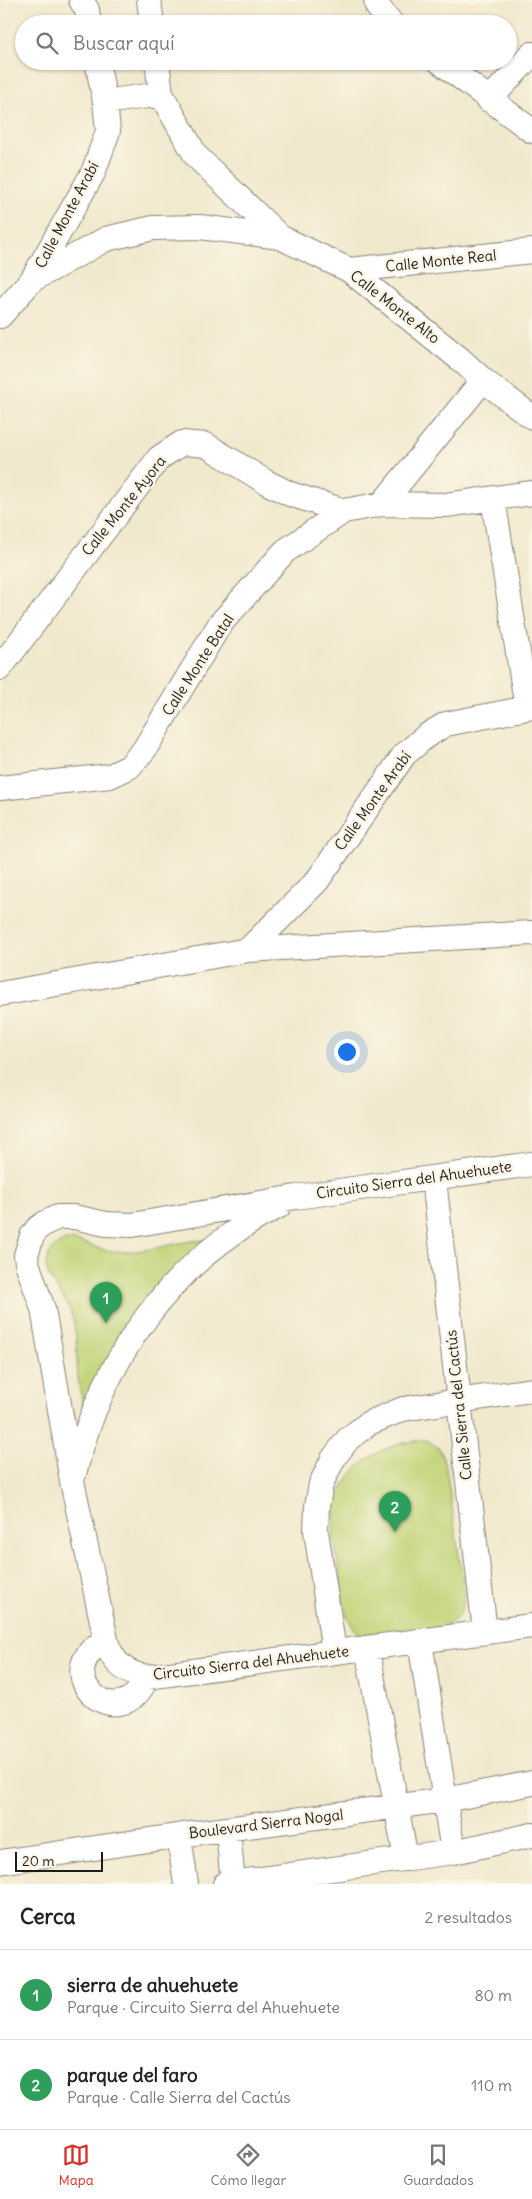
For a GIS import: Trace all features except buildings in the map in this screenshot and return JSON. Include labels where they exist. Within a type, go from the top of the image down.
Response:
[{"type":"street","points":[[149,0],[151,15]]},
{"type":"street","points":[[376,0],[377,6],[384,15]]},
{"type":"street","points":[[489,100],[532,54]]},
{"type":"street","name":"Calle Monte Arabí","points":[[0,316],[32,280],[93,173],[108,131],[105,102],[98,70]]},
{"type":"street","name":"Calle Monte Alto","points":[[158,70],[161,94],[196,156],[280,237],[349,270],[460,359],[483,380],[532,417]]},
{"type":"street","points":[[451,70],[532,131]]},
{"type":"street","points":[[105,102],[161,94]]},
{"type":"street","name":"Calle Monte Arabí","points":[[32,280],[106,239],[153,228],[200,227],[280,237]]},
{"type":"street","name":"Calle Monte Real","points":[[349,270],[532,251]]},
{"type":"street","points":[[382,504],[483,380]]},
{"type":"street","name":"Calle Monte Ayora","points":[[0,668],[159,458],[182,443],[206,445],[266,482],[290,494],[344,510]]},
{"type":"street","name":"Calle Monte Batal","points":[[0,788],[110,776],[129,767],[144,750],[220,624],[285,551],[344,510],[382,504],[446,505],[532,493]]},
{"type":"street","points":[[492,500],[530,708]]},
{"type":"street","name":"Calle Monte Arabí","points":[[248,950],[317,881],[404,755],[418,742],[446,724],[530,708]]},
{"type":"street","points":[[0,994],[248,950],[532,933]]},
{"type":"street","name":"Circuito Sierra del Ahuehuete","points":[[532,1164],[296,1197],[132,1225],[106,1224],[74,1217],[58,1217],[45,1223],[32,1236],[28,1246],[27,1263],[42,1309],[72,1481],[106,1640],[115,1661],[123,1669],[146,1677],[532,1626]]},
{"type":"street","name":"Calle Sierra del Cactús","points":[[434,1178],[485,1632]]},
{"type":"street","name":"Circuito Sierra del Ahuehuete","points":[[72,1481],[80,1445],[108,1375],[149,1312],[201,1257],[262,1214],[296,1197]]},
{"type":"street","points":[[334,1652],[316,1531],[317,1506],[321,1484],[333,1459],[348,1439],[369,1423],[403,1408],[459,1402],[532,1390]]},
{"type":"street","points":[[106,1640],[93,1647],[85,1658],[82,1671],[84,1685],[92,1696],[104,1702],[118,1704],[131,1700],[141,1690],[146,1677]]},
{"type":"street","points":[[420,1641],[453,1852]]},
{"type":"street","name":"Circuito Sierra del Ahuehuete","points":[[367,1648],[406,1859]]},
{"type":"street","name":"Boulevard Sierra Nogal","points":[[0,1862],[228,1829],[396,1808],[532,1783]]},
{"type":"street","points":[[228,1829],[230,1884],[453,1852],[532,1835]]},
{"type":"street","points":[[179,1836],[186,1884]]},
{"type":"green space","points":[[219,1239],[84,1411],[78,1376],[73,1320],[68,1307],[47,1271],[46,1262],[51,1250],[61,1242],[70,1240],[106,1250],[126,1252],[189,1241]]},
{"type":"green space","points":[[427,1440],[440,1449],[446,1468],[465,1596],[463,1607],[455,1620],[441,1629],[363,1637],[351,1624],[343,1601],[334,1530],[334,1515],[338,1498],[354,1471],[366,1460],[395,1446]]},
{"type":"place","name":"sierra de ahuehuete","points":[[106,1323]]},
{"type":"place","name":"parque del faro","points":[[395,1532]]}]
